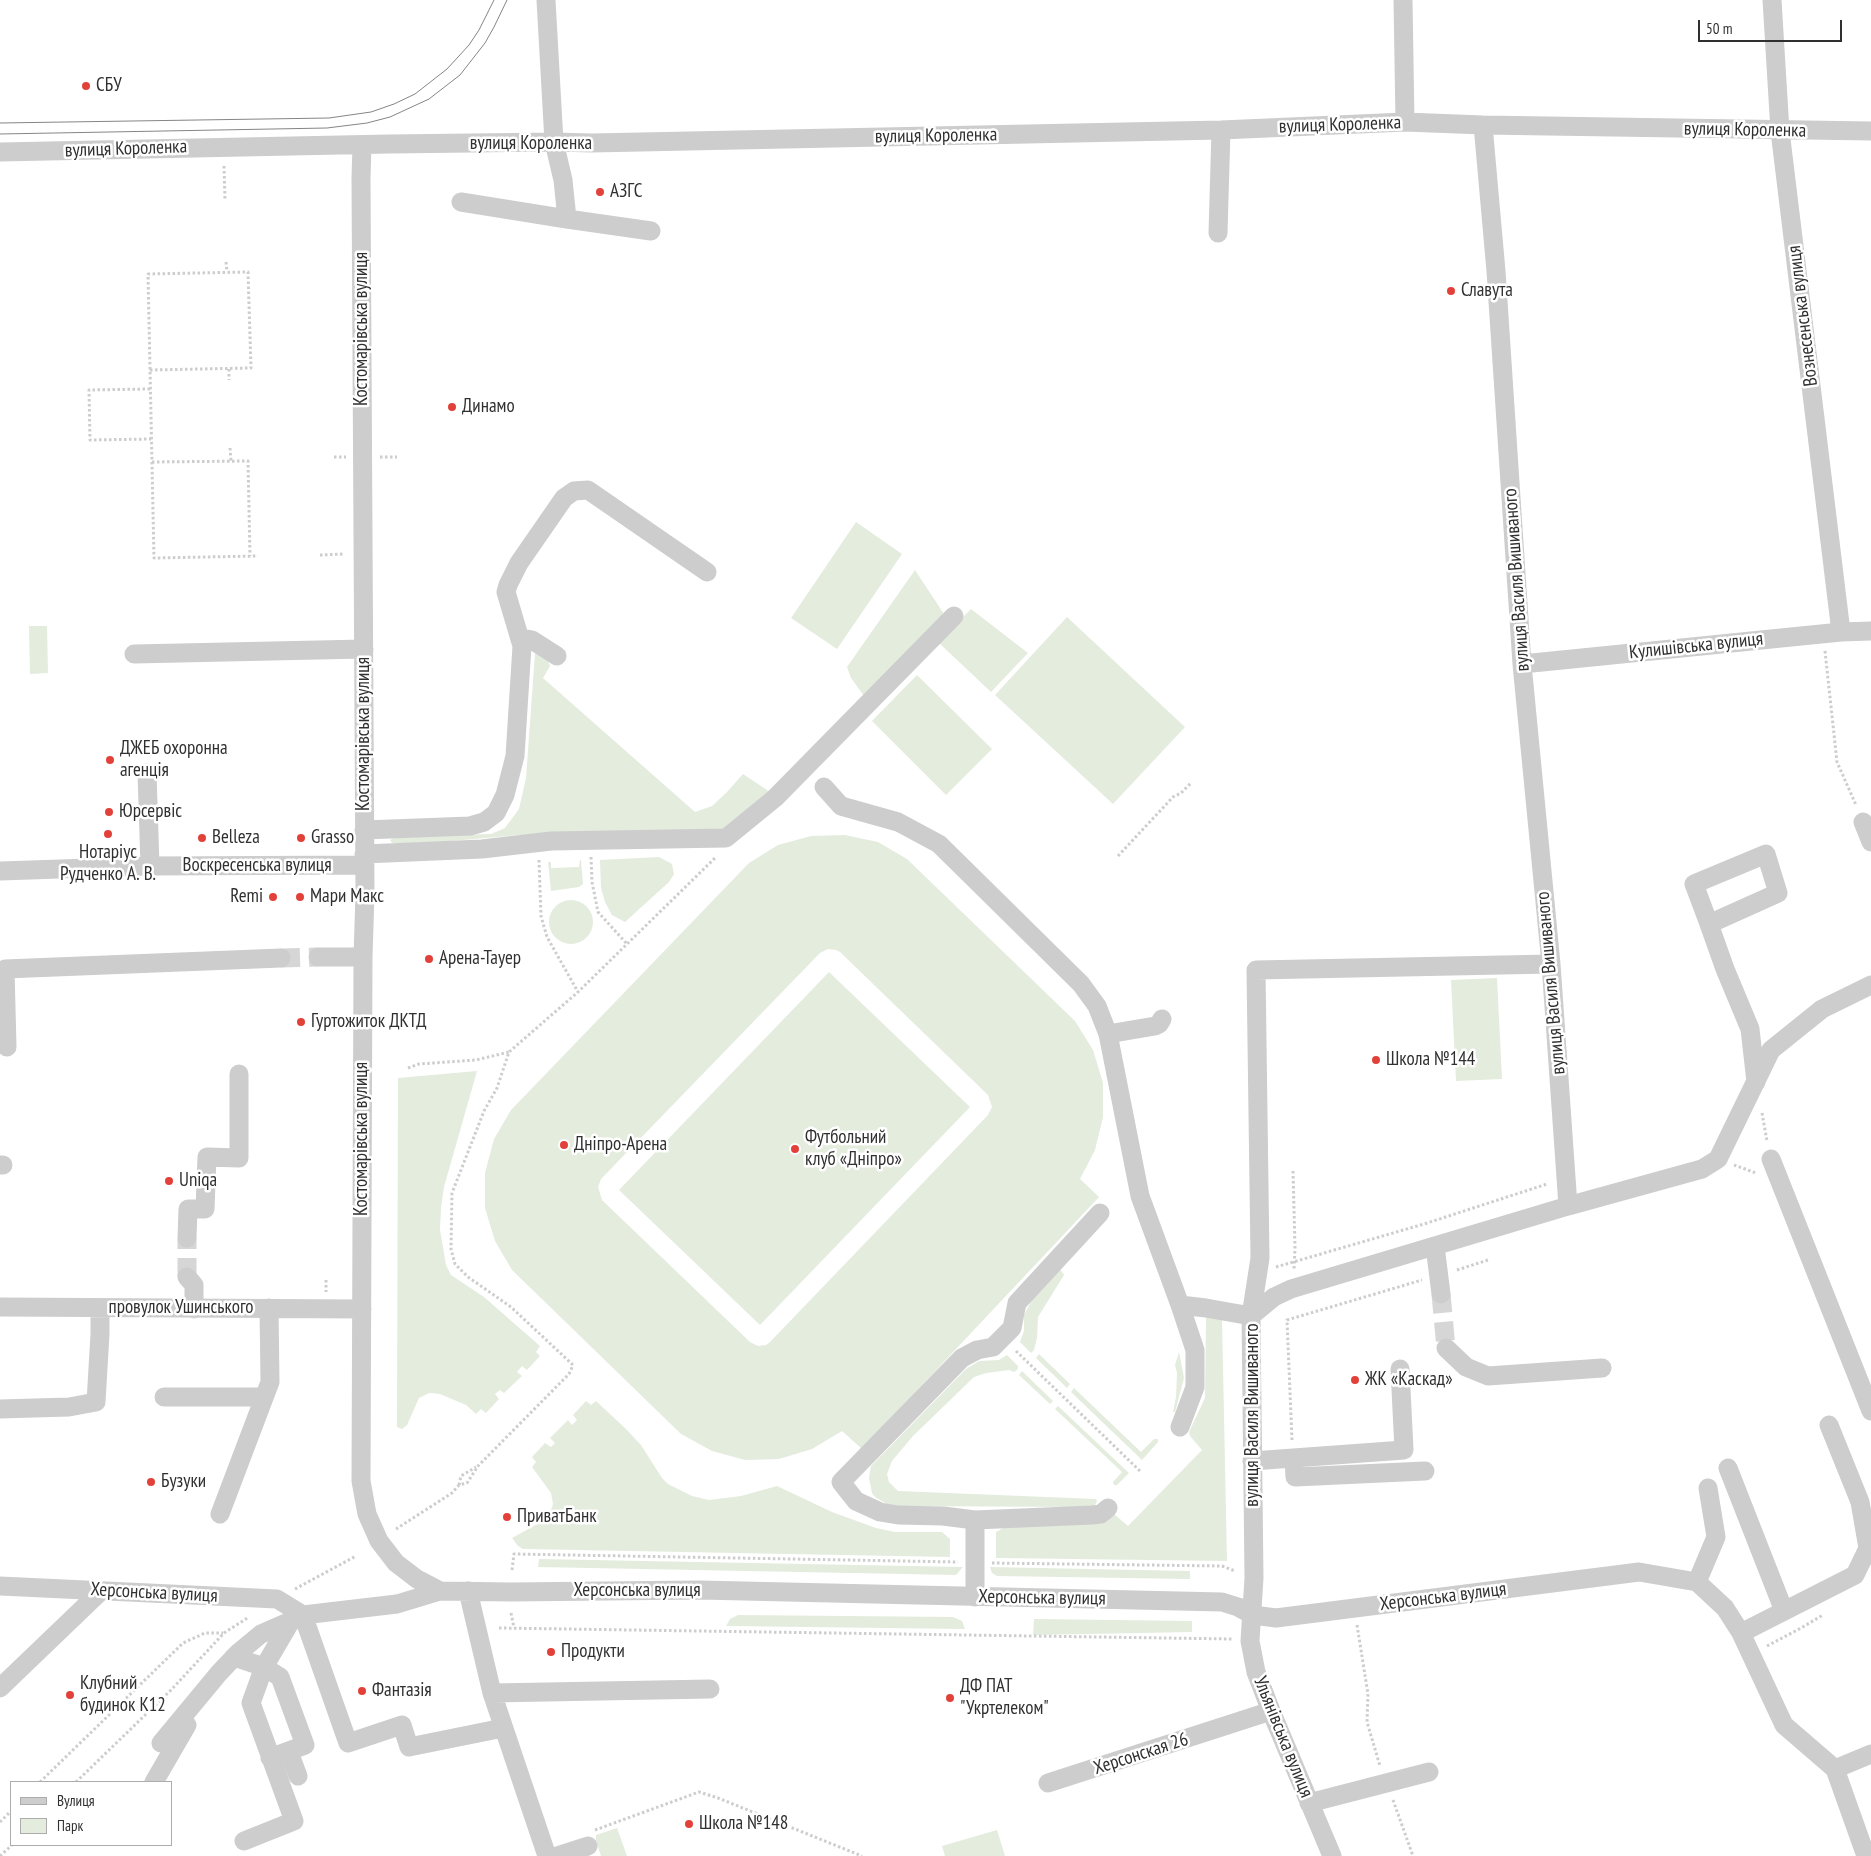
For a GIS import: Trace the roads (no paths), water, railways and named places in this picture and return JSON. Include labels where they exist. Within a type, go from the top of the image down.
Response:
[{"type":"street","points":[[546,0],[554,142],[563,180],[567,219]]},
{"type":"street","points":[[1403,0],[1405,122]]},
{"type":"street","name":"Вознесенська вулиця","points":[[1772,0],[1780,131],[1832,632]]},
{"type":"street","name":"вулиця Короленка","points":[[0,152],[224,146],[554,142],[592,144],[1220,130],[1405,122],[1780,131],[1871,131]]},
{"type":"street","name":"вулиця Василя Вишиваного","points":[[1253,1615],[1251,1316],[1274,1297],[1291,1289],[1568,1206],[1551,964],[1522,664],[1496,271],[1483,125]]},
{"type":"street","points":[[1218,233],[1220,130]]},
{"type":"street","name":"Костомарівська вулиця","points":[[362,145],[365,860],[361,1481],[367,1514],[379,1541],[396,1563],[417,1579],[440,1591]]},
{"type":"street","points":[[460,202],[651,231]]},
{"type":"street","points":[[364,830],[470,826],[484,822],[496,813],[505,795],[515,756],[522,646],[506,592],[519,563],[564,498],[574,491],[588,490],[707,572]]},
{"type":"street","name":"Воскресенська вулиця","points":[[0,870],[365,860],[551,841],[726,838],[775,798],[954,616]]},
{"type":"street","name":"Кулишівська вулиця","points":[[1522,664],[1832,632],[1871,631]]},
{"type":"street","points":[[522,646],[527,640],[532,640],[557,656]]},
{"type":"street","points":[[134,654],[364,649]]},
{"type":"street","points":[[147,773],[150,866]]},
{"type":"street","points":[[824,787],[841,806],[898,822],[939,844],[1081,984],[1097,1006],[1108,1034],[1140,1196],[1195,1350],[1196,1387],[1180,1427]]},
{"type":"street","points":[[1863,822],[1871,842]]},
{"type":"street","points":[[1709,924],[1778,893],[1766,854],[1694,884],[1725,969],[1750,1029],[1756,1082]]},
{"type":"street","points":[[318,957],[363,957]]},
{"type":"street","points":[[7,1048],[5,969],[282,958]]},
{"type":"street","points":[[1180,1305],[1251,1316],[1260,1258],[1256,970],[1551,964]]},
{"type":"street","points":[[1568,1206],[1702,1169],[1718,1158],[1771,1050],[1822,1009],[1871,985]]},
{"type":"street","points":[[1108,1034],[1155,1026],[1162,1019]]},
{"type":"street","points":[[187,1238],[188,1209],[205,1209],[207,1157],[239,1158],[239,1074]]},
{"type":"street","points":[[1771,1159],[1871,1411]]},
{"type":"street","points":[[1100,1213],[1017,1303],[1012,1328],[993,1347],[977,1350],[962,1358],[841,1482],[856,1501],[880,1512],[898,1516],[943,1516],[975,1520],[1092,1515],[1101,1514],[1108,1508]]},
{"type":"street","points":[[1435,1246],[1440,1284]]},
{"type":"street","points":[[187,1277],[194,1285],[194,1309]]},
{"type":"street","name":"провулок Ушинського","points":[[0,1306],[362,1309]]},
{"type":"street","points":[[0,1409],[70,1406],[96,1402],[100,1308]]},
{"type":"street","points":[[220,1514],[270,1382],[268,1308]]},
{"type":"street","points":[[1446,1348],[1466,1367],[1488,1376],[1602,1368]]},
{"type":"street","points":[[1252,1461],[1404,1450],[1400,1369]]},
{"type":"street","points":[[164,1396],[264,1397]]},
{"type":"street","points":[[1741,1632],[1855,1575],[1868,1548],[1860,1502],[1829,1425]]},
{"type":"street","points":[[1294,1458],[1295,1477],[1425,1471]]},
{"type":"street","points":[[1728,1468],[1784,1611]]},
{"type":"street","points":[[1708,1488],[1716,1537],[1697,1582],[1725,1608],[1741,1632],[1784,1725],[1835,1769],[1866,1856]]},
{"type":"street","points":[[975,1520],[975,1597]]},
{"type":"street","name":"Херсонська вулиця","points":[[440,1591],[700,1590],[1222,1602],[1238,1607],[1253,1615],[1276,1618],[1639,1572],[1697,1582]]},
{"type":"street","name":"Херсонська вулиця","points":[[0,1586],[277,1599],[297,1618]]},
{"type":"street","points":[[0,1688],[101,1591]]},
{"type":"street","points":[[161,1744],[234,1657],[261,1634],[297,1618],[397,1604],[440,1591]]},
{"type":"street","points":[[468,1591],[492,1693],[547,1856]]},
{"type":"street","name":"Ульянівська вулиця","points":[[1253,1615],[1250,1641],[1256,1672],[1332,1856]]},
{"type":"street","points":[[244,1840],[294,1821],[251,1703],[264,1667],[297,1618]]},
{"type":"street","points":[[297,1618],[348,1743],[402,1725],[409,1747],[503,1728]]},
{"type":"street","points":[[234,1657],[264,1667],[280,1677],[305,1745],[270,1758]]},
{"type":"street","points":[[492,1693],[710,1689]]},
{"type":"street","points":[[155,1781],[183,1733],[197,1701]]},
{"type":"street","name":"Херсонская 26","points":[[1054,1781],[1271,1711]]},
{"type":"street","points":[[289,1752],[298,1776]]},
{"type":"street","points":[[1835,1769],[1871,1754]]},
{"type":"street","points":[[1309,1803],[1429,1772]]},
{"type":"street","points":[[557,1856],[588,1839]]},
{"type":"tunnel","points":[[281,958],[318,957]]},
{"type":"tunnel","points":[[187,1238],[187,1277]]},
{"type":"tunnel","points":[[1441,1294],[1446,1348]]},
{"type":"tram line","points":[[0,123],[329,118],[371,112],[415,94],[447,69],[469,45],[494,0]]},
{"type":"tram line","points":[[0,134],[327,128],[367,123],[390,117],[429,99],[460,75],[485,43],[507,0]]},
{"type":"place","name":"СБУ","points":[[86,86]]},
{"type":"place","name":"АЗГС","points":[[600,192]]},
{"type":"place","name":"Славута","points":[[1451,291]]},
{"type":"place","name":"Динамо","points":[[452,407]]},
{"type":"place","name":"ДЖЕБ охоронна агенція","points":[[110,760]]},
{"type":"place","name":"Юрсервіс","points":[[109,812]]},
{"type":"place","name":"Нотаріус Рудченко А. В.","points":[[108,834]]},
{"type":"place","name":"Belleza","points":[[202,838]]},
{"type":"place","name":"Grasso","points":[[301,838]]},
{"type":"place","name":"Remi","points":[[273,897]]},
{"type":"place","name":"Мари Макс","points":[[300,897]]},
{"type":"place","name":"Арена-Тауер","points":[[429,959]]},
{"type":"place","name":"Гуртожиток ДКТД","points":[[301,1022]]},
{"type":"place","name":"Школа №144","points":[[1376,1060]]},
{"type":"place","name":"Дніпро-Арена","points":[[564,1145]]},
{"type":"place","name":"Футбольний клуб «Дніпро»","points":[[795,1149]]},
{"type":"place","name":"Uniqa","points":[[169,1181]]},
{"type":"place","name":"ЖК «Каскад»","points":[[1355,1380]]},
{"type":"place","name":"Бузуки","points":[[151,1482]]},
{"type":"place","name":"ПриватБанк","points":[[507,1517]]},
{"type":"place","name":"Продукти","points":[[551,1652]]},
{"type":"place","name":"Фантазія","points":[[362,1691]]},
{"type":"place","name":"Клубний будинок К12","points":[[70,1695]]},
{"type":"place","name":"ДФ ПАТ \"Укртелеком\"","points":[[950,1698]]},
{"type":"place","name":"Школа №148","points":[[689,1824]]}]
